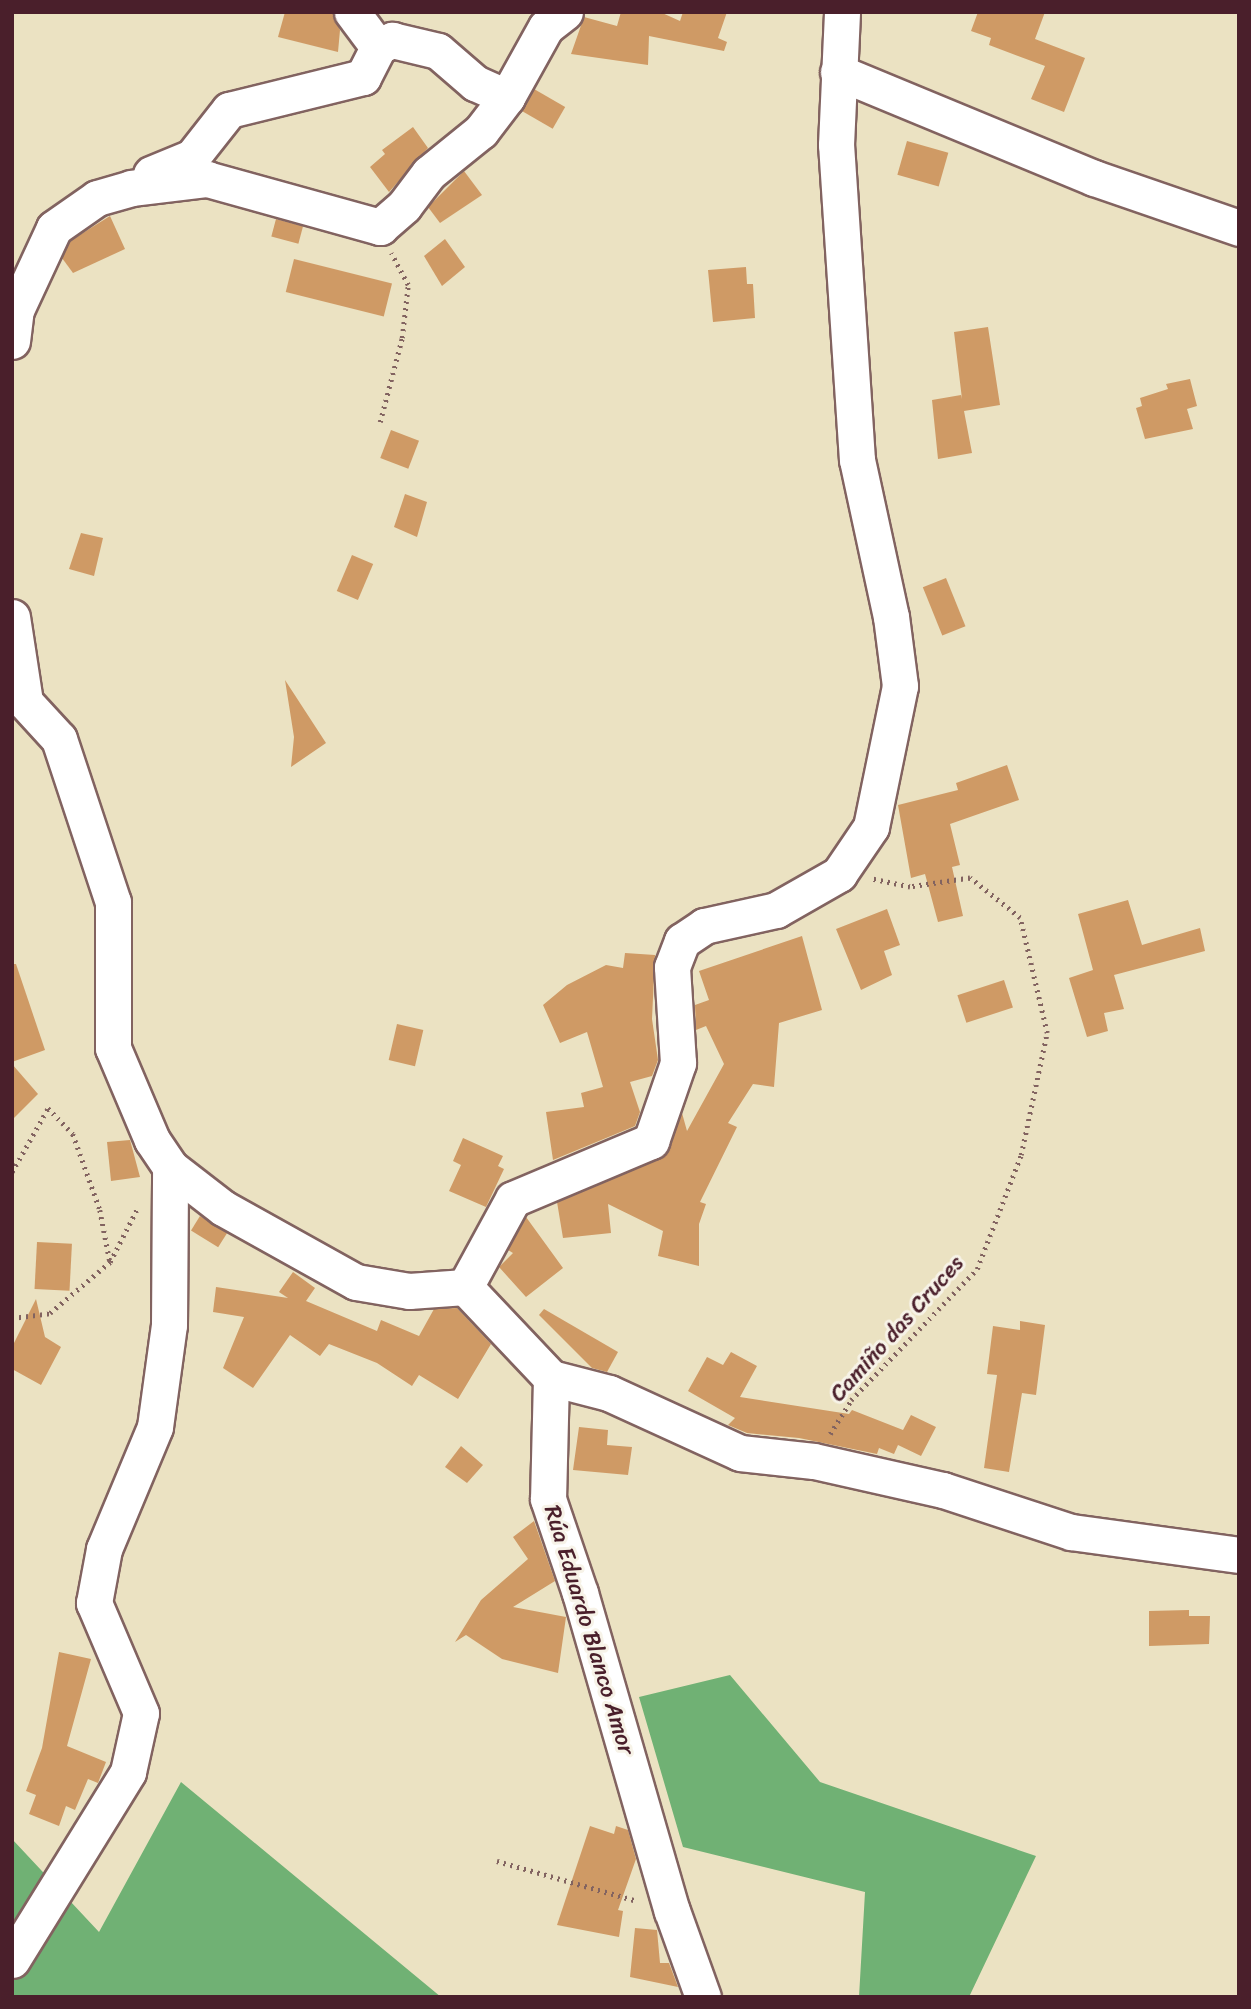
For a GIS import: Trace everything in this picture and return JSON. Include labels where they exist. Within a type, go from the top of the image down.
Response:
[{"type":"street","points":[[352,12],[378,47]]},
{"type":"street","points":[[12,341],[16,310],[54,228],[97,198],[131,188],[207,179],[380,227],[404,206],[429,173],[481,131],[507,97],[546,27],[565,12]]},
{"type":"street","points":[[465,1287],[513,1199],[651,1141],[678,1063],[672,967],[682,941],[704,926],[776,910],[839,873],[871,827],[900,686],[891,617],[857,460],[836,145],[842,12]]},
{"type":"street","points":[[131,188],[149,174],[192,157],[229,110],[363,77],[378,47],[392,40],[438,51],[475,83],[507,97]]},
{"type":"street","points":[[838,72],[1094,177],[1239,228]]},
{"type":"street","points":[[12,617],[19,705],[59,739],[93,830],[113,902],[113,1048],[152,1140],[170,1167],[223,1208],[356,1282],[409,1291],[465,1287]]},
{"type":"street","points":[[12,1960],[128,1772],[141,1713],[94,1602],[104,1549],[155,1427],[169,1325],[170,1167]]},
{"type":"street","points":[[465,1287],[551,1378],[609,1393],[740,1452],[814,1461],[943,1490],[1071,1532],[1239,1555]]},
{"type":"street","name":"Rúa Eduardo Blanco Amor","points":[[551,1378],[548,1499],[580,1593],[672,1910],[703,1997]]},
{"type":"path","points":[[380,227],[408,285],[402,338],[380,422]]},
{"type":"path","name":"Camiño das Cruces","points":[[814,1461],[851,1400],[977,1269],[1021,1155],[1047,1033],[1020,918],[970,878],[910,887],[839,873]]},
{"type":"path","points":[[12,1172],[48,1108],[73,1134],[100,1210],[110,1262]]},
{"type":"path","points":[[12,1318],[50,1313],[110,1262],[135,1211],[170,1167]]},
{"type":"path","points":[[497,1861],[672,1910]]},
{"type":"green space","points":[[730,1675],[820,1782],[1036,1856],[969,1997],[859,1997],[865,1892],[683,1847],[639,1697]]},
{"type":"green space","points":[[181,1782],[441,1997],[12,1997],[12,1839],[99,1932]]},
{"type":"building","points":[[285,12],[332,12],[340,30],[338,52],[278,37]]},
{"type":"building","points":[[621,12],[660,12],[680,21],[683,12],[727,12],[718,38],[727,42],[724,51],[649,36],[648,65],[571,54],[584,17],[617,26]]},
{"type":"building","points":[[978,12],[1045,12],[1035,39],[1085,58],[1064,112],[1031,99],[1045,66],[989,45],[991,38],[971,31]]},
{"type":"building","points":[[534,89],[565,107],[553,129],[522,111]]},
{"type":"building","points":[[413,127],[428,148],[389,192],[370,167],[385,154],[382,150]]},
{"type":"building","points":[[907,141],[948,153],[939,186],[897,175]]},
{"type":"building","points":[[464,171],[482,195],[440,223],[428,207]]},
{"type":"building","points":[[110,216],[125,249],[73,273],[62,258],[70,241]]},
{"type":"building","points":[[276,219],[303,226],[298,244],[271,236]]},
{"type":"building","points":[[445,239],[465,267],[442,286],[424,256]]},
{"type":"building","points":[[294,259],[392,283],[384,316],[286,292]]},
{"type":"building","points":[[746,267],[747,284],[753,284],[755,318],[713,322],[708,270]]},
{"type":"building","points":[[988,327],[1000,405],[964,411],[972,453],[938,459],[932,400],[961,395],[962,399],[954,332]]},
{"type":"building","points":[[1190,379],[1197,406],[1187,409],[1193,429],[1145,439],[1136,408],[1142,406],[1140,398],[1168,389],[1166,384]]},
{"type":"building","points":[[391,430],[419,441],[408,469],[380,458]]},
{"type":"building","points":[[405,494],[427,502],[417,537],[394,527]]},
{"type":"building","points":[[81,533],[103,538],[94,576],[69,569]]},
{"type":"building","points":[[352,555],[373,564],[358,600],[337,591]]},
{"type":"building","points":[[946,578],[965,626],[942,636],[923,587]]},
{"type":"building","points":[[285,680],[326,743],[291,767],[294,737]]},
{"type":"building","points":[[1007,765],[1019,800],[950,824],[960,865],[952,867],[963,916],[938,922],[925,874],[911,878],[898,805],[958,790],[956,783]]},
{"type":"building","points":[[1128,900],[1142,945],[1200,928],[1205,951],[1114,975],[1124,1009],[1104,1013],[1108,1031],[1087,1037],[1069,978],[1093,970],[1078,914]]},
{"type":"building","points":[[887,909],[900,945],[884,951],[892,975],[861,990],[836,929]]},
{"type":"building","points":[[802,936],[822,1010],[779,1023],[774,1087],[753,1084],[728,1123],[737,1127],[700,1202],[706,1204],[699,1224],[699,1266],[658,1256],[663,1231],[608,1204],[611,1233],[563,1238],[557,1202],[665,1155],[682,1113],[687,1131],[724,1064],[706,1026],[696,1030],[695,1005],[709,1000],[699,971]]},
{"type":"building","points":[[625,953],[655,955],[652,1019],[658,1060],[652,1076],[630,1082],[640,1112],[635,1126],[553,1160],[546,1112],[584,1107],[581,1093],[603,1087],[587,1032],[560,1043],[543,1005],[567,985],[606,965],[623,968]]},
{"type":"building","points":[[12,964],[16,964],[45,1050],[12,1062]]},
{"type":"building","points":[[1004,980],[1013,1008],[966,1023],[957,995]]},
{"type":"building","points":[[397,1024],[423,1030],[415,1066],[389,1060]]},
{"type":"building","points":[[12,1064],[38,1094],[12,1120]]},
{"type":"building","points":[[463,1138],[503,1156],[498,1166],[504,1169],[486,1207],[449,1191],[461,1165],[453,1161]]},
{"type":"building","points":[[130,1140],[140,1177],[111,1181],[107,1142]]},
{"type":"building","points":[[200,1216],[227,1233],[218,1247],[191,1230]]},
{"type":"building","points":[[526,1217],[563,1268],[526,1297],[499,1267],[513,1253],[508,1250]]},
{"type":"building","points":[[37,1242],[72,1244],[69,1291],[35,1289]]},
{"type":"building","points":[[293,1272],[315,1288],[306,1301],[377,1331],[381,1320],[419,1336],[434,1309],[457,1308],[491,1344],[458,1399],[419,1375],[412,1386],[377,1363],[329,1344],[320,1356],[290,1335],[253,1388],[223,1368],[244,1317],[213,1312],[216,1287],[288,1298],[279,1292]]},
{"type":"building","points":[[36,1299],[45,1337],[61,1347],[41,1385],[12,1369],[12,1347]]},
{"type":"building","points":[[544,1309],[618,1352],[607,1372],[592,1368],[539,1315]]},
{"type":"building","points":[[1020,1321],[1045,1325],[1036,1395],[1022,1393],[1009,1472],[984,1468],[997,1375],[987,1374],[993,1326],[1020,1330]]},
{"type":"building","points":[[731,1352],[757,1366],[740,1397],[849,1414],[852,1410],[903,1430],[911,1415],[936,1427],[921,1456],[898,1445],[894,1454],[879,1448],[877,1454],[799,1438],[747,1433],[728,1425],[735,1418],[688,1391],[707,1357],[723,1365]]},
{"type":"building","points":[[579,1427],[608,1430],[607,1445],[632,1447],[628,1475],[573,1470]]},
{"type":"building","points":[[461,1446],[483,1465],[467,1483],[445,1467]]},
{"type":"building","points":[[534,1521],[555,1581],[513,1607],[566,1617],[558,1673],[502,1659],[466,1635],[455,1642],[481,1600],[528,1559],[513,1537]]},
{"type":"building","points":[[1189,1610],[1189,1616],[1210,1616],[1209,1644],[1149,1646],[1149,1611]]},
{"type":"building","points":[[59,1652],[91,1659],[67,1746],[106,1762],[98,1783],[88,1779],[75,1810],[66,1806],[59,1826],[29,1814],[36,1795],[26,1791],[42,1748]]},
{"type":"building","points":[[590,1826],[614,1834],[616,1826],[628,1830],[636,1859],[618,1910],[623,1911],[619,1937],[557,1925]]},
{"type":"building","points":[[635,1928],[657,1930],[660,1963],[669,1963],[678,1987],[630,1977]]}]
